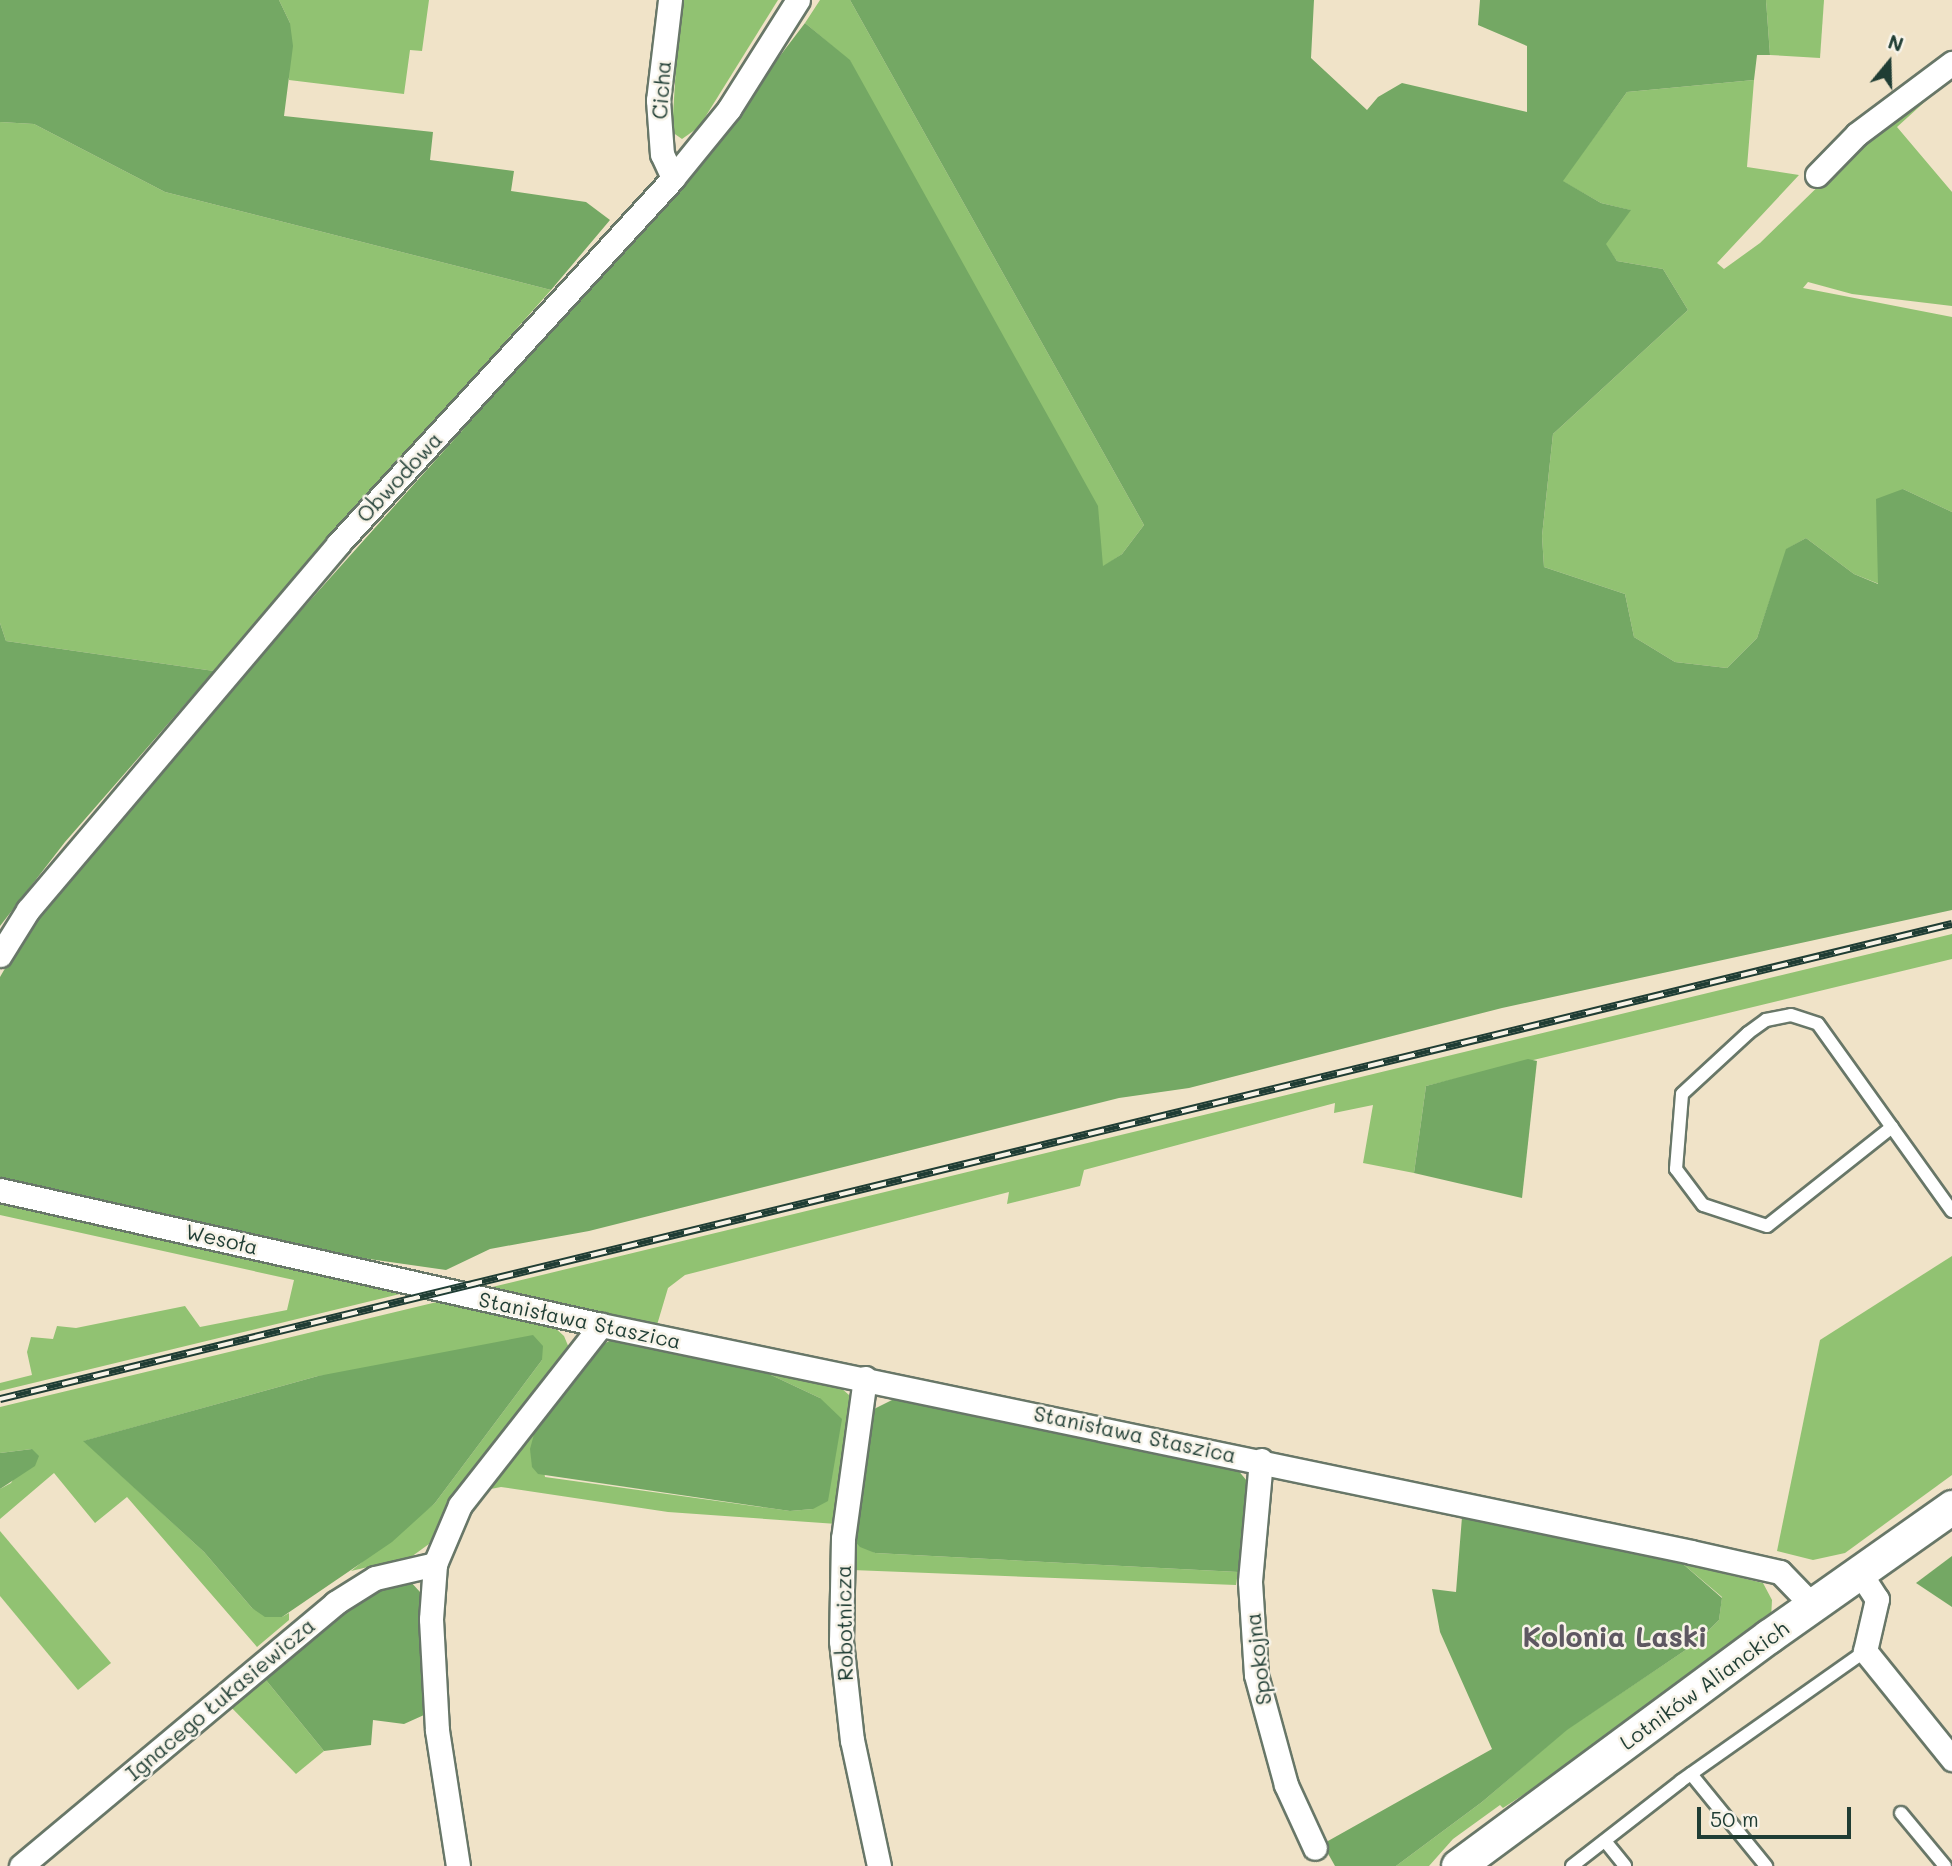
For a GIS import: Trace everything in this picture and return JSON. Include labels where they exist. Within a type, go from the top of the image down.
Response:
[{"type":"main road","name":"Lotników Alianckich","points":[[1458,1866],[1952,1507]]},
{"type":"street","name":"Cicha","points":[[670,0],[658,100],[662,154],[673,178]]},
{"type":"street","name":"Obwodowa","points":[[0,955],[28,910],[338,544],[673,178],[729,110],[798,0]]},
{"type":"street","points":[[1817,175],[1857,134],[1952,62]]},
{"type":"street","name":"Wesoła","points":[[0,1190],[443,1291]]},
{"type":"street","name":"Stanisława Staszica","points":[[443,1291],[1261,1460],[1780,1572],[1813,1606]]},
{"type":"street","points":[[458,1866],[437,1730],[431,1619],[435,1564],[467,1494],[600,1325]]},
{"type":"street","name":"Robotnicza","points":[[865,1378],[844,1538],[841,1641],[852,1740],[879,1866]]},
{"type":"street","name":"Spokojna","points":[[1261,1460],[1251,1582],[1256,1675],[1286,1785],[1315,1848]]},
{"type":"street","name":"Ignacego Łukasiewicza","points":[[22,1866],[335,1603],[375,1578],[435,1564]]},
{"type":"street","points":[[1860,1573],[1877,1599],[1865,1651],[1952,1759]]},
{"type":"lane","points":[[1892,1127],[1767,1226],[1703,1205],[1676,1169],[1682,1094],[1766,1020],[1791,1016],[1818,1024],[1892,1127],[1952,1211]]},
{"type":"lane","points":[[1572,1866],[1691,1774],[1865,1651]]},
{"type":"lane","points":[[1691,1774],[1766,1866]]},
{"type":"lane","points":[[1901,1813],[1945,1866]]},
{"type":"lane","points":[[1605,1841],[1625,1866]]},
{"type":"green space","points":[[0,0],[279,0],[290,23],[293,46],[284,116],[433,132],[430,160],[514,171],[511,191],[586,202],[610,220],[551,290],[165,192],[34,124],[0,122]]},
{"type":"green space","points":[[279,0],[429,0],[422,51],[410,50],[404,94],[289,80],[290,23]]},
{"type":"green space","points":[[680,0],[778,0],[699,127],[682,139],[672,132]]},
{"type":"green space","points":[[820,0],[850,0],[1144,525],[1122,554],[1103,567],[850,61],[805,23]]},
{"type":"green space","points":[[850,0],[1314,0],[1311,58],[1367,110],[1378,97],[1402,83],[1527,112],[1527,46],[1478,25],[1480,0],[1766,0],[1770,55],[1757,55],[1754,80],[1627,92],[1563,181],[1601,203],[1631,210],[1606,244],[1617,261],[1663,269],[1688,310],[1553,434],[1542,536],[1544,567],[1625,594],[1634,637],[1675,662],[1727,668],[1757,638],[1786,549],[1806,538],[1854,574],[1878,584],[1876,499],[1903,489],[1952,512],[1952,910],[1502,1008],[1189,1088],[1119,1098],[589,1231],[490,1249],[446,1270],[362,1258],[0,1180],[0,977],[29,927],[194,730],[681,186],[805,23],[850,60],[1098,506],[1103,566],[1122,554],[1144,525]]},
{"type":"green space","points":[[1766,0],[1824,0],[1820,58],[1770,55]]},
{"type":"green space","points":[[1952,71],[1952,77],[1897,127],[1952,192],[1952,306],[1852,294],[1808,282],[1803,288],[1952,317],[1952,512],[1903,489],[1879,584],[1854,574],[1806,538],[1787,549],[1757,638],[1727,668],[1675,662],[1634,637],[1625,594],[1544,567],[1542,536],[1553,434],[1688,310],[1663,269],[1617,261],[1605,244],[1630,210],[1601,203],[1562,181],[1627,92],[1754,80],[1747,167],[1799,175],[1717,263],[1724,269],[1760,243],[1871,135]]},
{"type":"green space","points":[[0,122],[34,124],[165,192],[551,290],[214,671],[6,641],[0,623]]},
{"type":"green space","points":[[0,623],[6,641],[214,671],[65,842],[0,926]]},
{"type":"green space","points":[[1952,934],[1952,959],[1426,1086],[1414,1173],[1363,1163],[1373,1105],[1334,1113],[1335,1103],[1084,1170],[1080,1186],[1007,1204],[1009,1192],[685,1275],[668,1288],[657,1325],[488,1288]]},
{"type":"green space","points":[[1528,1059],[1537,1061],[1522,1198],[1414,1173],[1426,1086]]},
{"type":"green space","points":[[0,1203],[400,1289],[404,1293],[0,1391],[0,1383],[32,1375],[27,1352],[31,1337],[53,1339],[57,1326],[76,1328],[185,1306],[200,1327],[287,1310],[294,1280],[0,1215]]},
{"type":"green space","points":[[1952,1256],[1952,1475],[1845,1553],[1813,1560],[1777,1551],[1820,1340]]},
{"type":"green space","points":[[441,1301],[554,1327],[564,1336],[569,1348],[460,1485],[429,1544],[411,1557],[351,1571],[435,1503],[542,1360],[318,1376],[84,1441],[204,1552],[252,1608],[282,1617],[289,1613],[289,1620],[257,1647],[127,1497],[95,1523],[54,1473],[0,1519],[0,1489],[11,1483],[32,1449],[0,1453],[0,1407]]},
{"type":"green space","points":[[533,1335],[543,1346],[542,1360],[435,1503],[392,1542],[282,1617],[265,1617],[252,1608],[204,1552],[83,1441],[318,1376]]},
{"type":"green space","points":[[611,1340],[756,1368],[820,1398],[842,1419],[828,1501],[813,1509],[790,1511],[538,1474],[532,1467],[530,1449],[537,1423],[602,1345]]},
{"type":"green space","points":[[756,1368],[840,1387],[849,1395],[853,1408],[837,1524],[668,1512],[501,1487],[480,1491],[537,1423],[545,1477],[790,1511],[813,1509],[820,1398]]},
{"type":"green space","points":[[896,1398],[1237,1469],[1247,1481],[1238,1572],[875,1553],[860,1547],[853,1539],[872,1410]]},
{"type":"green space","points":[[32,1449],[39,1456],[35,1466],[0,1489],[0,1453]]},
{"type":"green space","points":[[1462,1517],[1683,1564],[1722,1598],[1719,1620],[1696,1643],[1567,1730],[1482,1802],[1396,1866],[1335,1866],[1326,1850],[1328,1841],[1492,1749],[1440,1632],[1432,1589],[1456,1592]]},
{"type":"green space","points":[[0,1531],[111,1663],[78,1690],[0,1596]]},
{"type":"green space","points":[[853,1539],[875,1553],[1238,1572],[1236,1585],[852,1570]]},
{"type":"green space","points":[[1952,1556],[1952,1607],[1916,1583]]},
{"type":"green space","points":[[1683,1564],[1763,1583],[1772,1600],[1771,1619],[1599,1745],[1503,1808],[1500,1805],[1453,1839],[1429,1866],[1396,1866],[1482,1802],[1566,1730],[1696,1643],[1719,1620],[1722,1597]]},
{"type":"green space","points":[[409,1580],[420,1592],[424,1715],[404,1724],[373,1720],[371,1745],[324,1751],[261,1674],[357,1595]]},
{"type":"green space","points":[[261,1674],[324,1751],[296,1774],[227,1703]]},
{"type":"railway","points":[[0,1399],[1952,924]]},
{"type":"district","name":"Kolonia Laski","points":[[1615,1636]]}]
